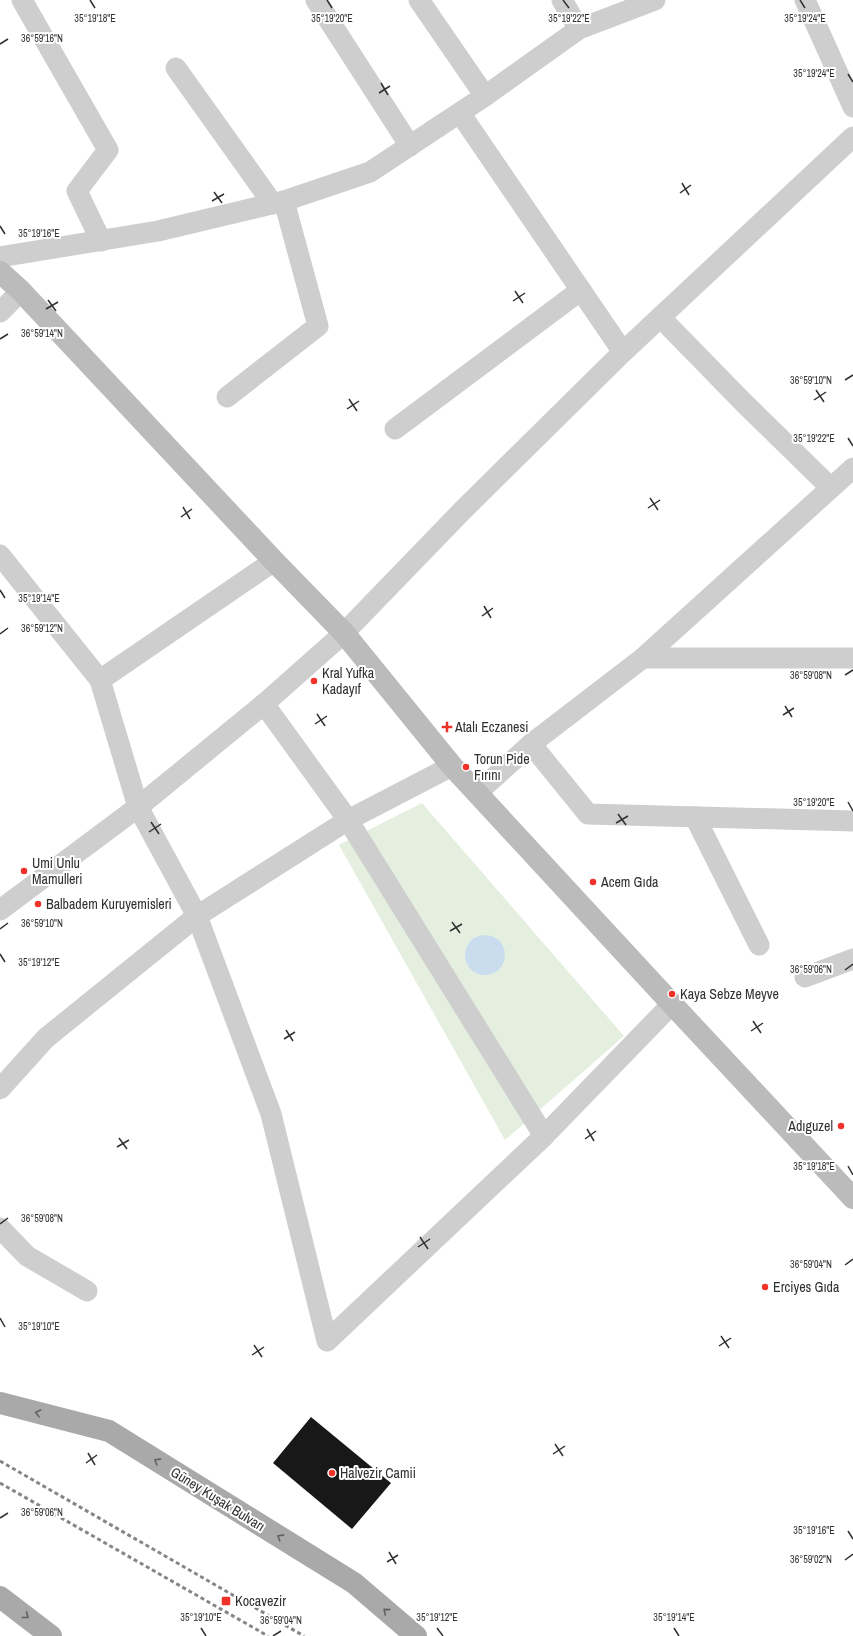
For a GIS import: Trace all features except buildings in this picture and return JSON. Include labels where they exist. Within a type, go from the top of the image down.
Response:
[{"type":"main road","name":"Güney Kuşak Bulvarı","points":[[0,1403],[109,1431],[354,1583],[416,1636]]},
{"type":"main road","points":[[0,1597],[51,1636]]},
{"type":"street","points":[[22,0],[108,150],[77,191],[101,241]]},
{"type":"street","points":[[316,0],[410,146]]},
{"type":"street","points":[[419,0],[485,96]]},
{"type":"street","points":[[562,0],[579,29]]},
{"type":"street","points":[[0,257],[158,231],[279,203],[370,172],[485,96],[579,29],[655,0]]},
{"type":"street","points":[[805,0],[853,107]]},
{"type":"street","points":[[176,68],[279,203],[318,326],[227,396]]},
{"type":"street","points":[[460,113],[623,352]]},
{"type":"street","points":[[0,910],[138,807],[264,704],[344,633],[462,511],[623,352],[853,137]]},
{"type":"street","points":[[0,272],[21,291],[274,561],[344,633],[452,766],[853,1198]]},
{"type":"street","points":[[395,429],[581,290]]},
{"type":"street","points":[[0,312],[21,291]]},
{"type":"street","points":[[660,317],[744,403],[831,488]]},
{"type":"street","points":[[477,793],[531,744],[643,658],[853,468]]},
{"type":"street","points":[[0,555],[100,680],[138,807],[196,916],[271,1114],[327,1341],[544,1136],[672,1004]]},
{"type":"street","points":[[100,680],[274,561]]},
{"type":"street","points":[[643,658],[853,658]]},
{"type":"street","points":[[264,704],[348,820],[544,1136]]},
{"type":"street","points":[[531,744],[588,814],[853,821]]},
{"type":"street","points":[[0,1089],[46,1038],[196,916],[348,820],[452,766]]},
{"type":"street","points":[[695,817],[759,945]]},
{"type":"street","points":[[805,977],[853,959]]},
{"type":"street","points":[[0,1228],[27,1256],[87,1291]]},
{"type":"green space","points":[[422,803],[624,1036],[505,1140],[339,845]]},
{"type":"water","points":[[485,935],[493,937],[499,941],[503,947],[505,955],[503,963],[499,969],[493,973],[485,975],[477,973],[471,969],[467,963],[465,955],[467,947],[471,941],[477,937]]},
{"type":"railway","points":[[0,1461],[304,1636]]},
{"type":"railway","points":[[0,1483],[268,1636]]},
{"type":"place","name":"Kral Yufka Kadayıf","points":[[314,681]]},
{"type":"place","name":"Atalı Eczanesi","points":[[447,727]]},
{"type":"place","name":"Torun Pide Fırını","points":[[466,767]]},
{"type":"place","name":"Umi Unlu Mamulleri","points":[[24,871]]},
{"type":"place","name":"Acem Gıda","points":[[593,882]]},
{"type":"place","name":"Balbadem Kuruyemisleri","points":[[38,904]]},
{"type":"place","name":"Kaya Sebze Meyve","points":[[672,994]]},
{"type":"place","name":"Adıguzel","points":[[841,1126]]},
{"type":"place","name":"Erciyes Gıda","points":[[765,1287]]},
{"type":"place","name":"Halvezir Camii","points":[[332,1473]]},
{"type":"place","name":"Kocavezir","points":[[226,1601]]}]
